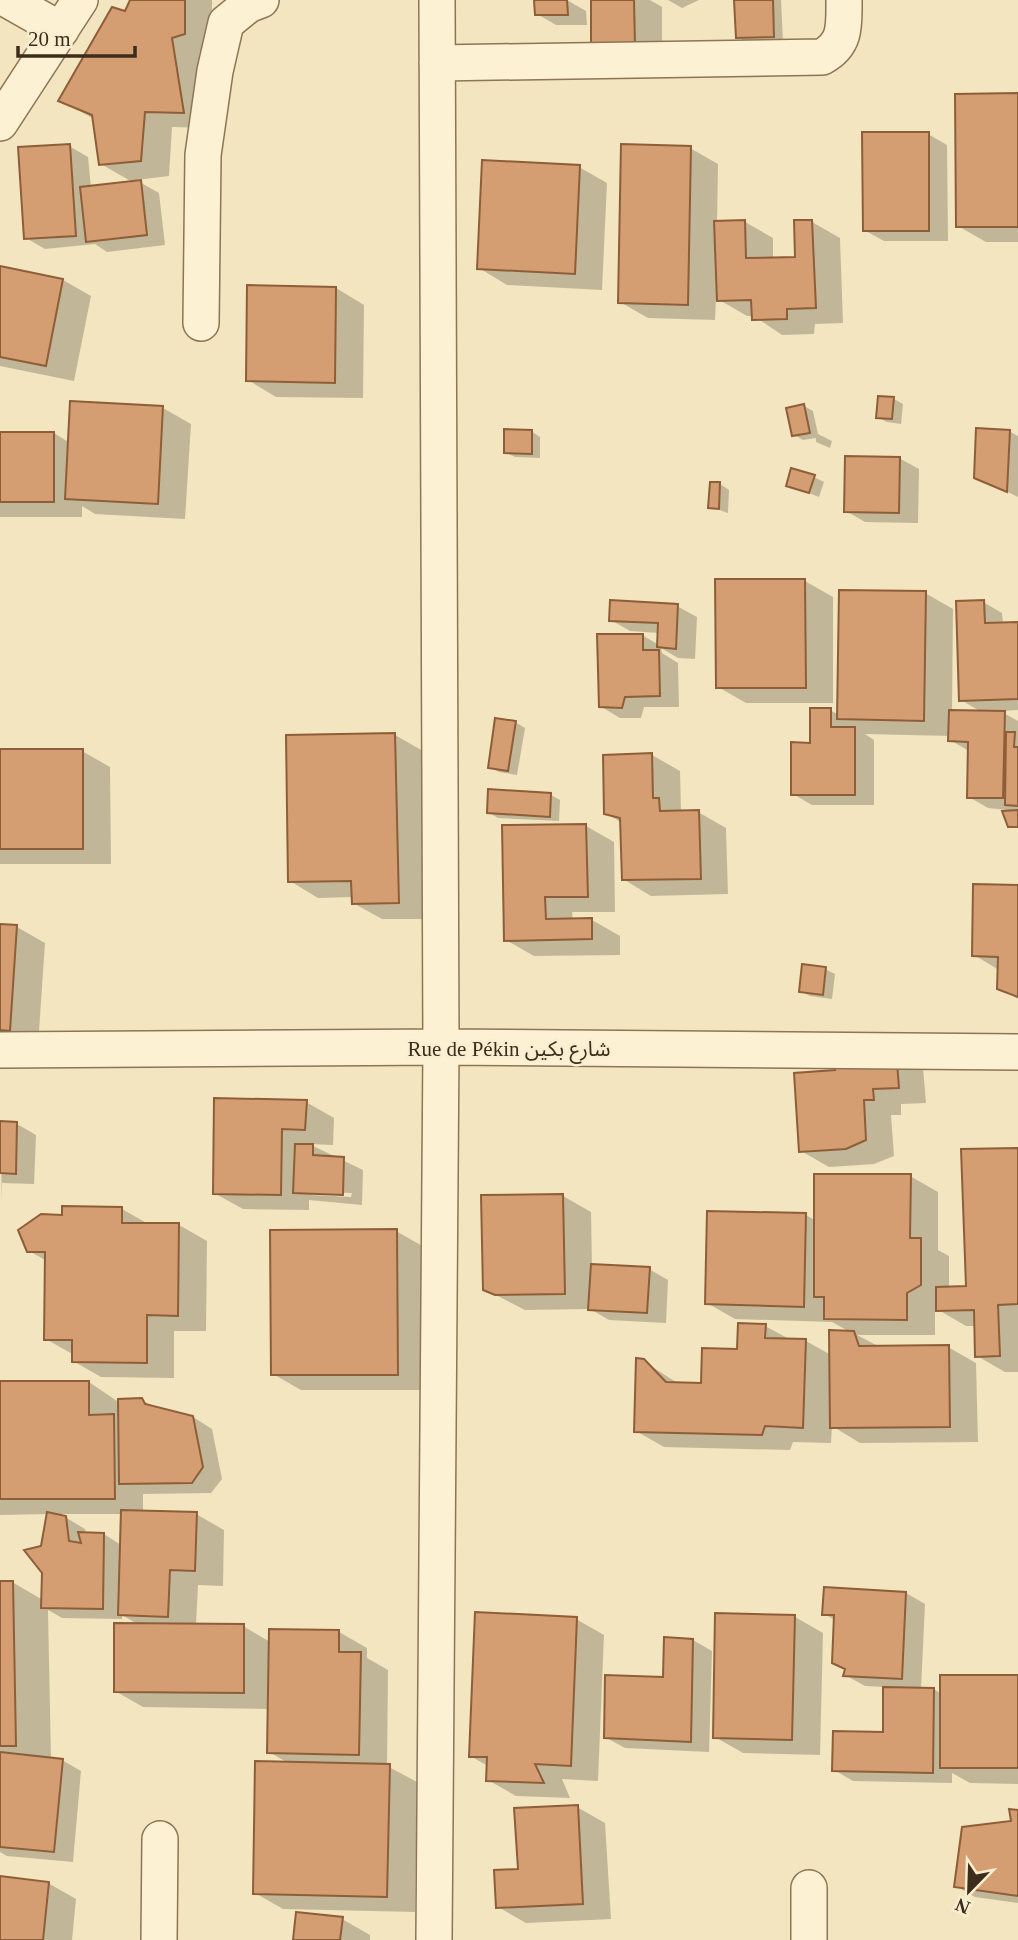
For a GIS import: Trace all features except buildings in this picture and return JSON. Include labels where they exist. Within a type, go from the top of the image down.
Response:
[{"type":"street","points":[[8,0],[61,30]]},
{"type":"street","points":[[0,123],[80,0]]},
{"type":"street","points":[[201,323],[203,155],[215,71],[226,23],[248,5],[261,0]]},
{"type":"street","points":[[434,1940],[441,1047],[437,0]]},
{"type":"street","points":[[437,63],[822,57],[835,50],[844,34],[844,0]]},
{"type":"street","name":"Rue de Pékin شارع بكين","points":[[0,1050],[441,1047],[1018,1052]]},
{"type":"street","points":[[159,1940],[160,1839]]},
{"type":"street","points":[[809,1888],[809,1940]]}]
